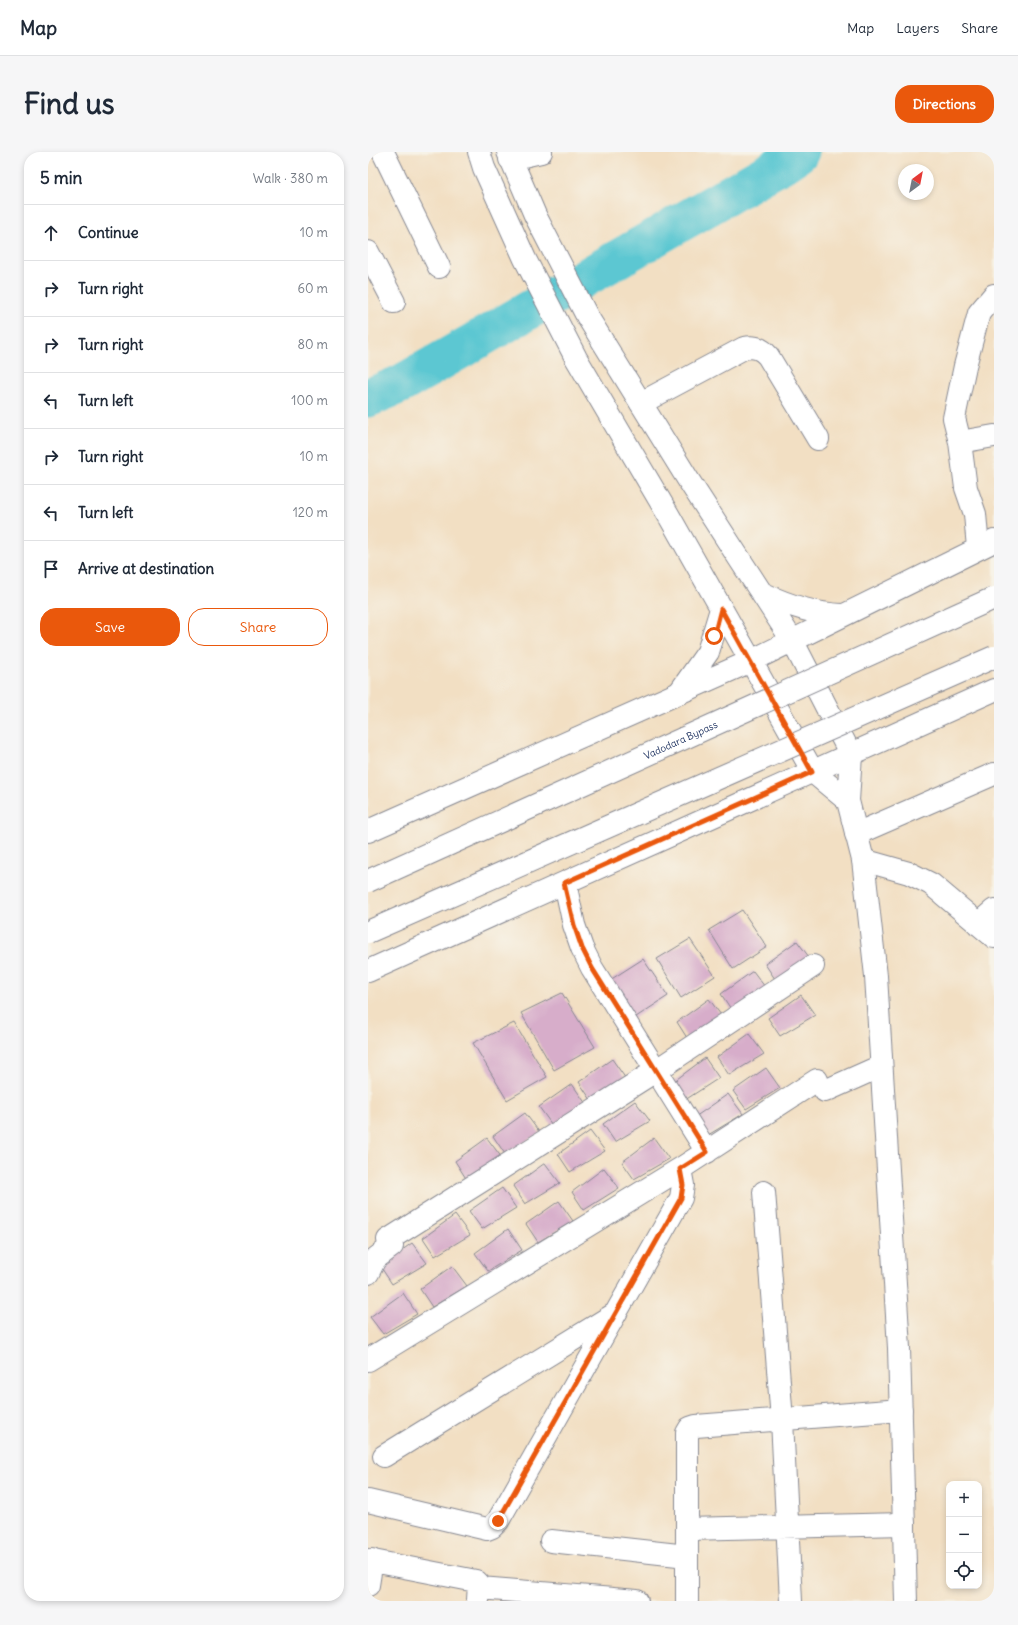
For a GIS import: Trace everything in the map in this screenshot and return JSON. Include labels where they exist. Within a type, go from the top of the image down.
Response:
[{"type":"main road","points":[[383,152],[438,267]]},
{"type":"main road","points":[[479,152],[484,168],[525,258],[558,324],[751,661],[812,772],[848,801]]},
{"type":"main road","points":[[541,152],[509,156],[550,247],[587,316],[689,481],[792,640],[851,755],[848,801],[863,860],[876,976],[898,1340],[906,1601]]},
{"type":"main road","points":[[368,252],[394,302]]},
{"type":"main road","points":[[368,831],[751,661],[986,544],[966,488],[960,442],[954,418],[965,366],[979,313],[994,295]]},
{"type":"main road","points":[[641,403],[744,348],[753,346],[768,356],[818,439]]},
{"type":"main road","points":[[960,442],[994,436]]},
{"type":"main road","points":[[762,593],[783,603],[819,613],[842,615]]},
{"type":"main road","name":"Vadodara Bypass","points":[[368,881],[994,598]]},
{"type":"main road","points":[[678,693],[708,652],[721,609]]},
{"type":"main road","points":[[368,932],[994,657]]},
{"type":"main road","points":[[368,971],[994,690]]},
{"type":"main road","points":[[856,834],[994,774]]},
{"type":"main road","points":[[863,860],[909,872],[931,884],[989,924]]},
{"type":"main road","points":[[564,883],[574,925],[582,948],[592,968],[707,1152]]},
{"type":"main road","points":[[368,984],[428,944]]},
{"type":"main road","points":[[368,1273],[375,1259],[390,1243],[813,966]]},
{"type":"main road","points":[[368,1360],[707,1152],[821,1086],[881,1066]]},
{"type":"main road","points":[[368,1501],[487,1529],[492,1527],[498,1521],[681,1198],[683,1185],[680,1169]]},
{"type":"main road","points":[[764,1192],[782,1420],[790,1601]]},
{"type":"main road","points":[[384,1456],[616,1314]]},
{"type":"main road","points":[[687,1601],[686,1433],[690,1428],[696,1426],[900,1410]]},
{"type":"main road","points":[[686,1528],[904,1524]]},
{"type":"main road","points":[[551,1541],[687,1556]]},
{"type":"main road","points":[[368,1585],[370,1560],[476,1581],[479,1584],[479,1594],[637,1601]]},
{"type":"building","points":[[742,910],[767,947],[733,969],[709,930]]},
{"type":"building","points":[[690,939],[715,976],[681,998],[657,959]]},
{"type":"building","points":[[797,941],[812,961],[777,982],[765,964]]},
{"type":"building","points":[[643,959],[668,996],[633,1019],[610,980]]},
{"type":"building","points":[[753,971],[768,991],[733,1012],[721,994]]},
{"type":"building","points":[[562,993],[595,1047],[554,1070],[521,1013]]},
{"type":"building","points":[[801,995],[815,1015],[780,1036],[768,1018]]},
{"type":"building","points":[[709,999],[724,1019],[689,1041],[677,1022]]},
{"type":"building","points":[[514,1023],[547,1077],[507,1100],[473,1043]]},
{"type":"building","points":[[749,1034],[764,1054],[729,1075],[717,1057]]},
{"type":"building","points":[[705,1058],[719,1078],[685,1100],[673,1082]]},
{"type":"building","points":[[612,1059],[626,1079],[591,1100],[579,1082]]},
{"type":"building","points":[[766,1068],[780,1088],[746,1109],[733,1091]]},
{"type":"building","points":[[572,1084],[586,1104],[552,1125],[539,1107]]},
{"type":"building","points":[[728,1094],[743,1114],[708,1135],[695,1117]]},
{"type":"building","points":[[635,1101],[650,1121],[615,1142],[603,1124]]},
{"type":"building","points":[[525,1113],[540,1133],[505,1154],[493,1136]]},
{"type":"building","points":[[590,1131],[605,1151],[570,1172],[558,1154]]},
{"type":"building","points":[[487,1138],[502,1158],[467,1180],[455,1161]]},
{"type":"building","points":[[654,1138],[669,1159],[634,1179],[622,1162]]},
{"type":"building","points":[[545,1163],[560,1183],[525,1204],[513,1186]]},
{"type":"building","points":[[604,1168],[619,1188],[584,1210],[572,1192]]},
{"type":"building","points":[[502,1188],[516,1208],[482,1229],[469,1211]]},
{"type":"building","points":[[559,1201],[573,1221],[538,1242],[526,1224]]},
{"type":"building","points":[[455,1215],[470,1235],[435,1256],[423,1238]]},
{"type":"building","points":[[508,1229],[522,1250],[488,1271],[475,1253]]},
{"type":"building","points":[[412,1243],[427,1263],[392,1284],[380,1266]]},
{"type":"building","points":[[452,1266],[467,1286],[432,1307],[420,1289]]},
{"type":"building","points":[[403,1293],[417,1314],[383,1334],[370,1317]]},
{"type":"waterway","points":[[368,398],[401,384],[791,159],[800,152]]},
{"type":"route","points":[[498,1521],[681,1198],[683,1185],[680,1169],[707,1152],[592,968],[582,948],[574,925],[564,883],[812,772],[721,609],[714,636]]}]
